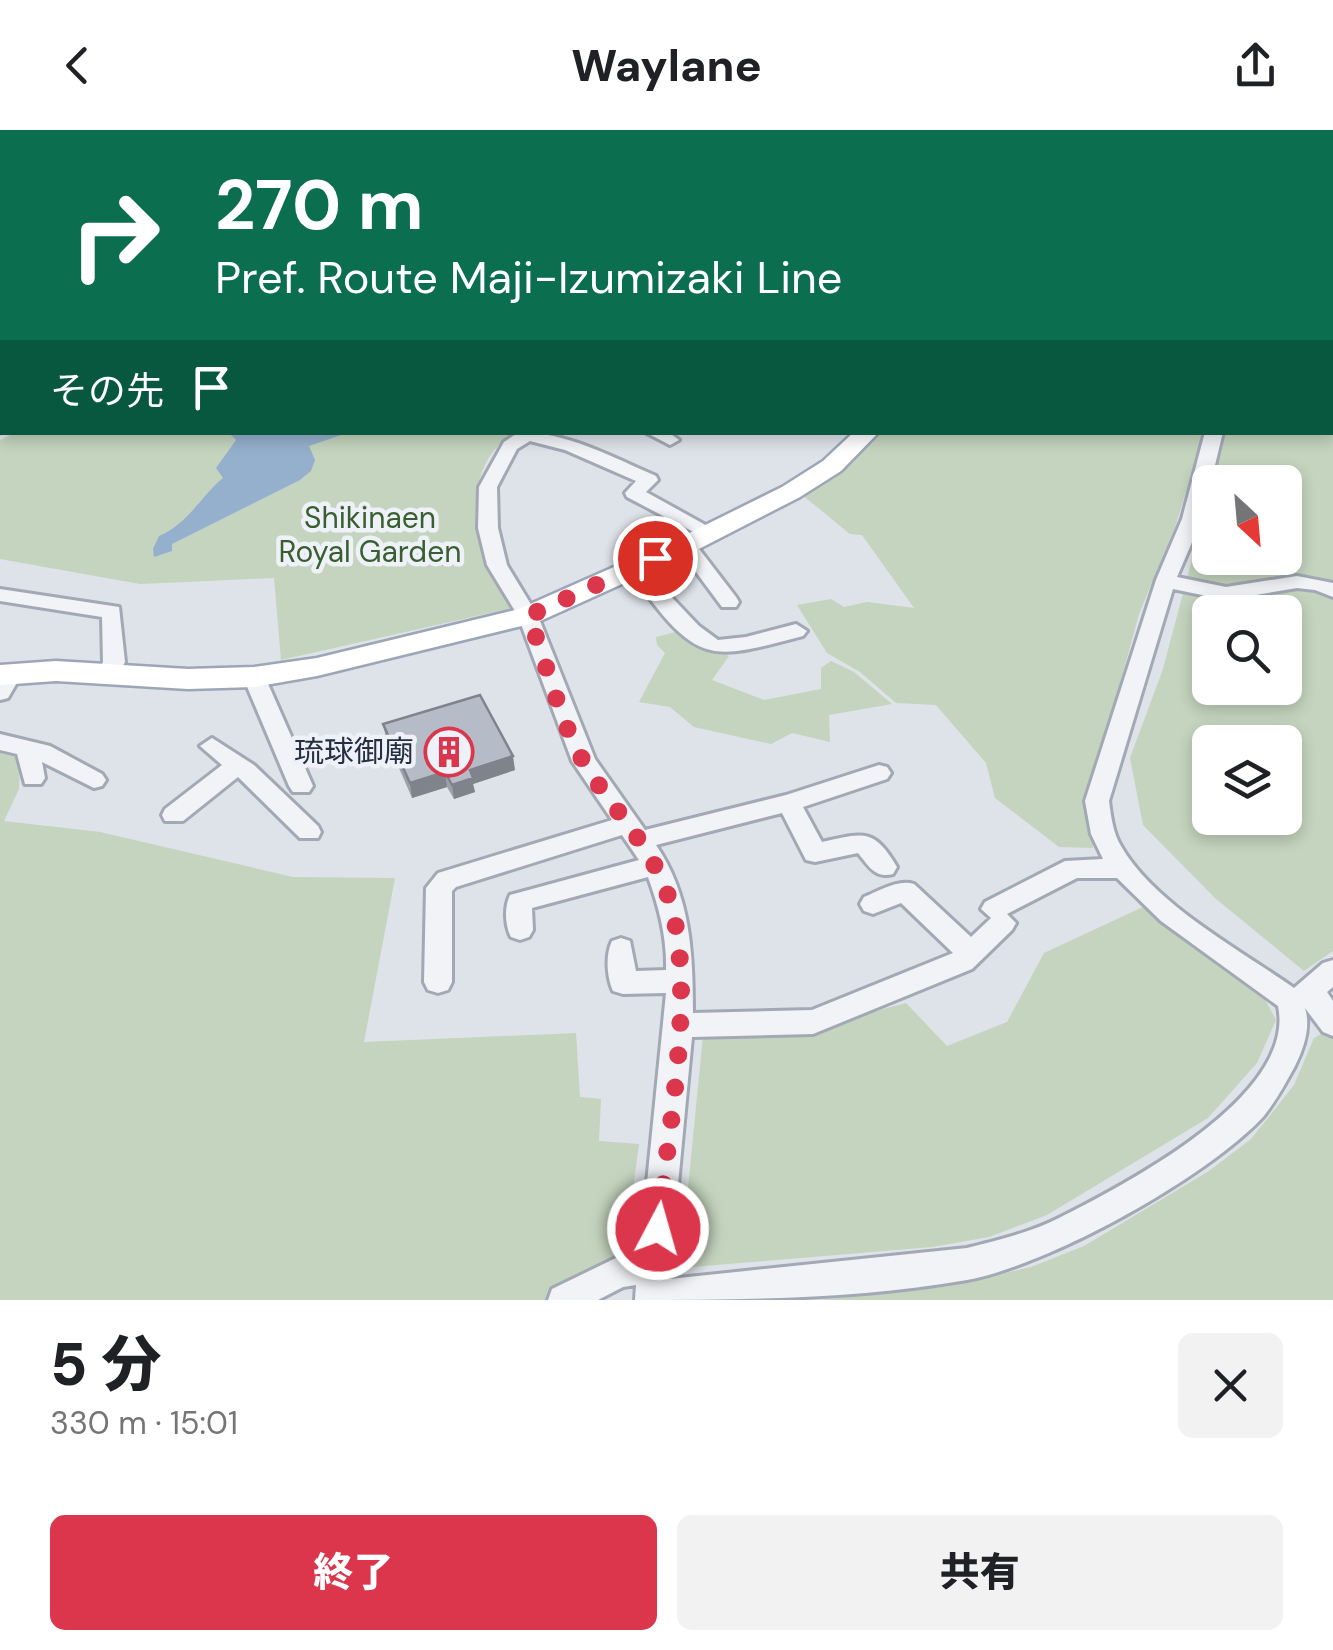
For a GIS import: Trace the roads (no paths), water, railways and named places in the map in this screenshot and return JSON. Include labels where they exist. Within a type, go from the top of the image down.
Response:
[{"type":"main road","points":[[4,681],[108,674],[188,679],[254,676],[317,666],[528,616],[698,539],[803,485],[864,435]]},
{"type":"street","points":[[528,435],[510,446],[488,487],[486,507],[497,566],[528,616],[584,762],[656,866],[676,926],[681,981],[679,1025],[652,1288]]},
{"type":"street","points":[[533,435],[571,446],[649,480],[634,492],[698,539],[730,602]]},
{"type":"street","points":[[1213,435],[1192,519],[1166,580],[1097,801],[1100,828],[1113,855],[1153,898],[1319,1006]]},
{"type":"street","points":[[647,561],[654,568],[650,584],[681,615],[695,638],[718,648],[796,631]]},
{"type":"street","points":[[1166,580],[1221,592],[1314,582],[1333,592]]},
{"type":"street","points":[[0,595],[112,612],[114,662],[108,674]]},
{"type":"street","points":[[254,676],[301,786]]},
{"type":"street","points":[[0,742],[42,752],[94,780]]},
{"type":"street","points":[[212,746],[309,832]]},
{"type":"street","points":[[28,748],[33,778]]},
{"type":"street","points":[[174,814],[241,768],[290,756]]},
{"type":"street","points":[[438,982],[440,888],[447,880],[635,832],[790,804],[880,772]]},
{"type":"street","points":[[790,804],[815,853],[862,842],[884,867]]},
{"type":"street","points":[[520,930],[519,902],[656,866]]},
{"type":"street","points":[[679,1025],[813,1022],[903,988],[972,954],[999,916],[1074,868],[1126,870]]},
{"type":"street","points":[[874,904],[905,891],[972,954]]},
{"type":"street","points":[[621,949],[623,982],[681,981]]},
{"type":"street","points":[[1319,1006],[1312,989],[1333,971]]},
{"type":"street","points":[[564,1300],[620,1272],[652,1288],[968,1264],[1006,1254],[1070,1228],[1201,1150],[1250,1110],[1266,1091],[1294,1032],[1319,1006]]},
{"type":"water","points":[[231,435],[341,435],[309,446],[315,460],[311,471],[300,480],[172,544],[172,551],[154,557],[159,536],[186,517],[223,478],[216,468],[236,440]]},
{"type":"place","name":"琉球御廟","points":[[449,752]]},
{"type":"park label","name":"Shikinaen Royal Garden","points":[[370,535]]}]
